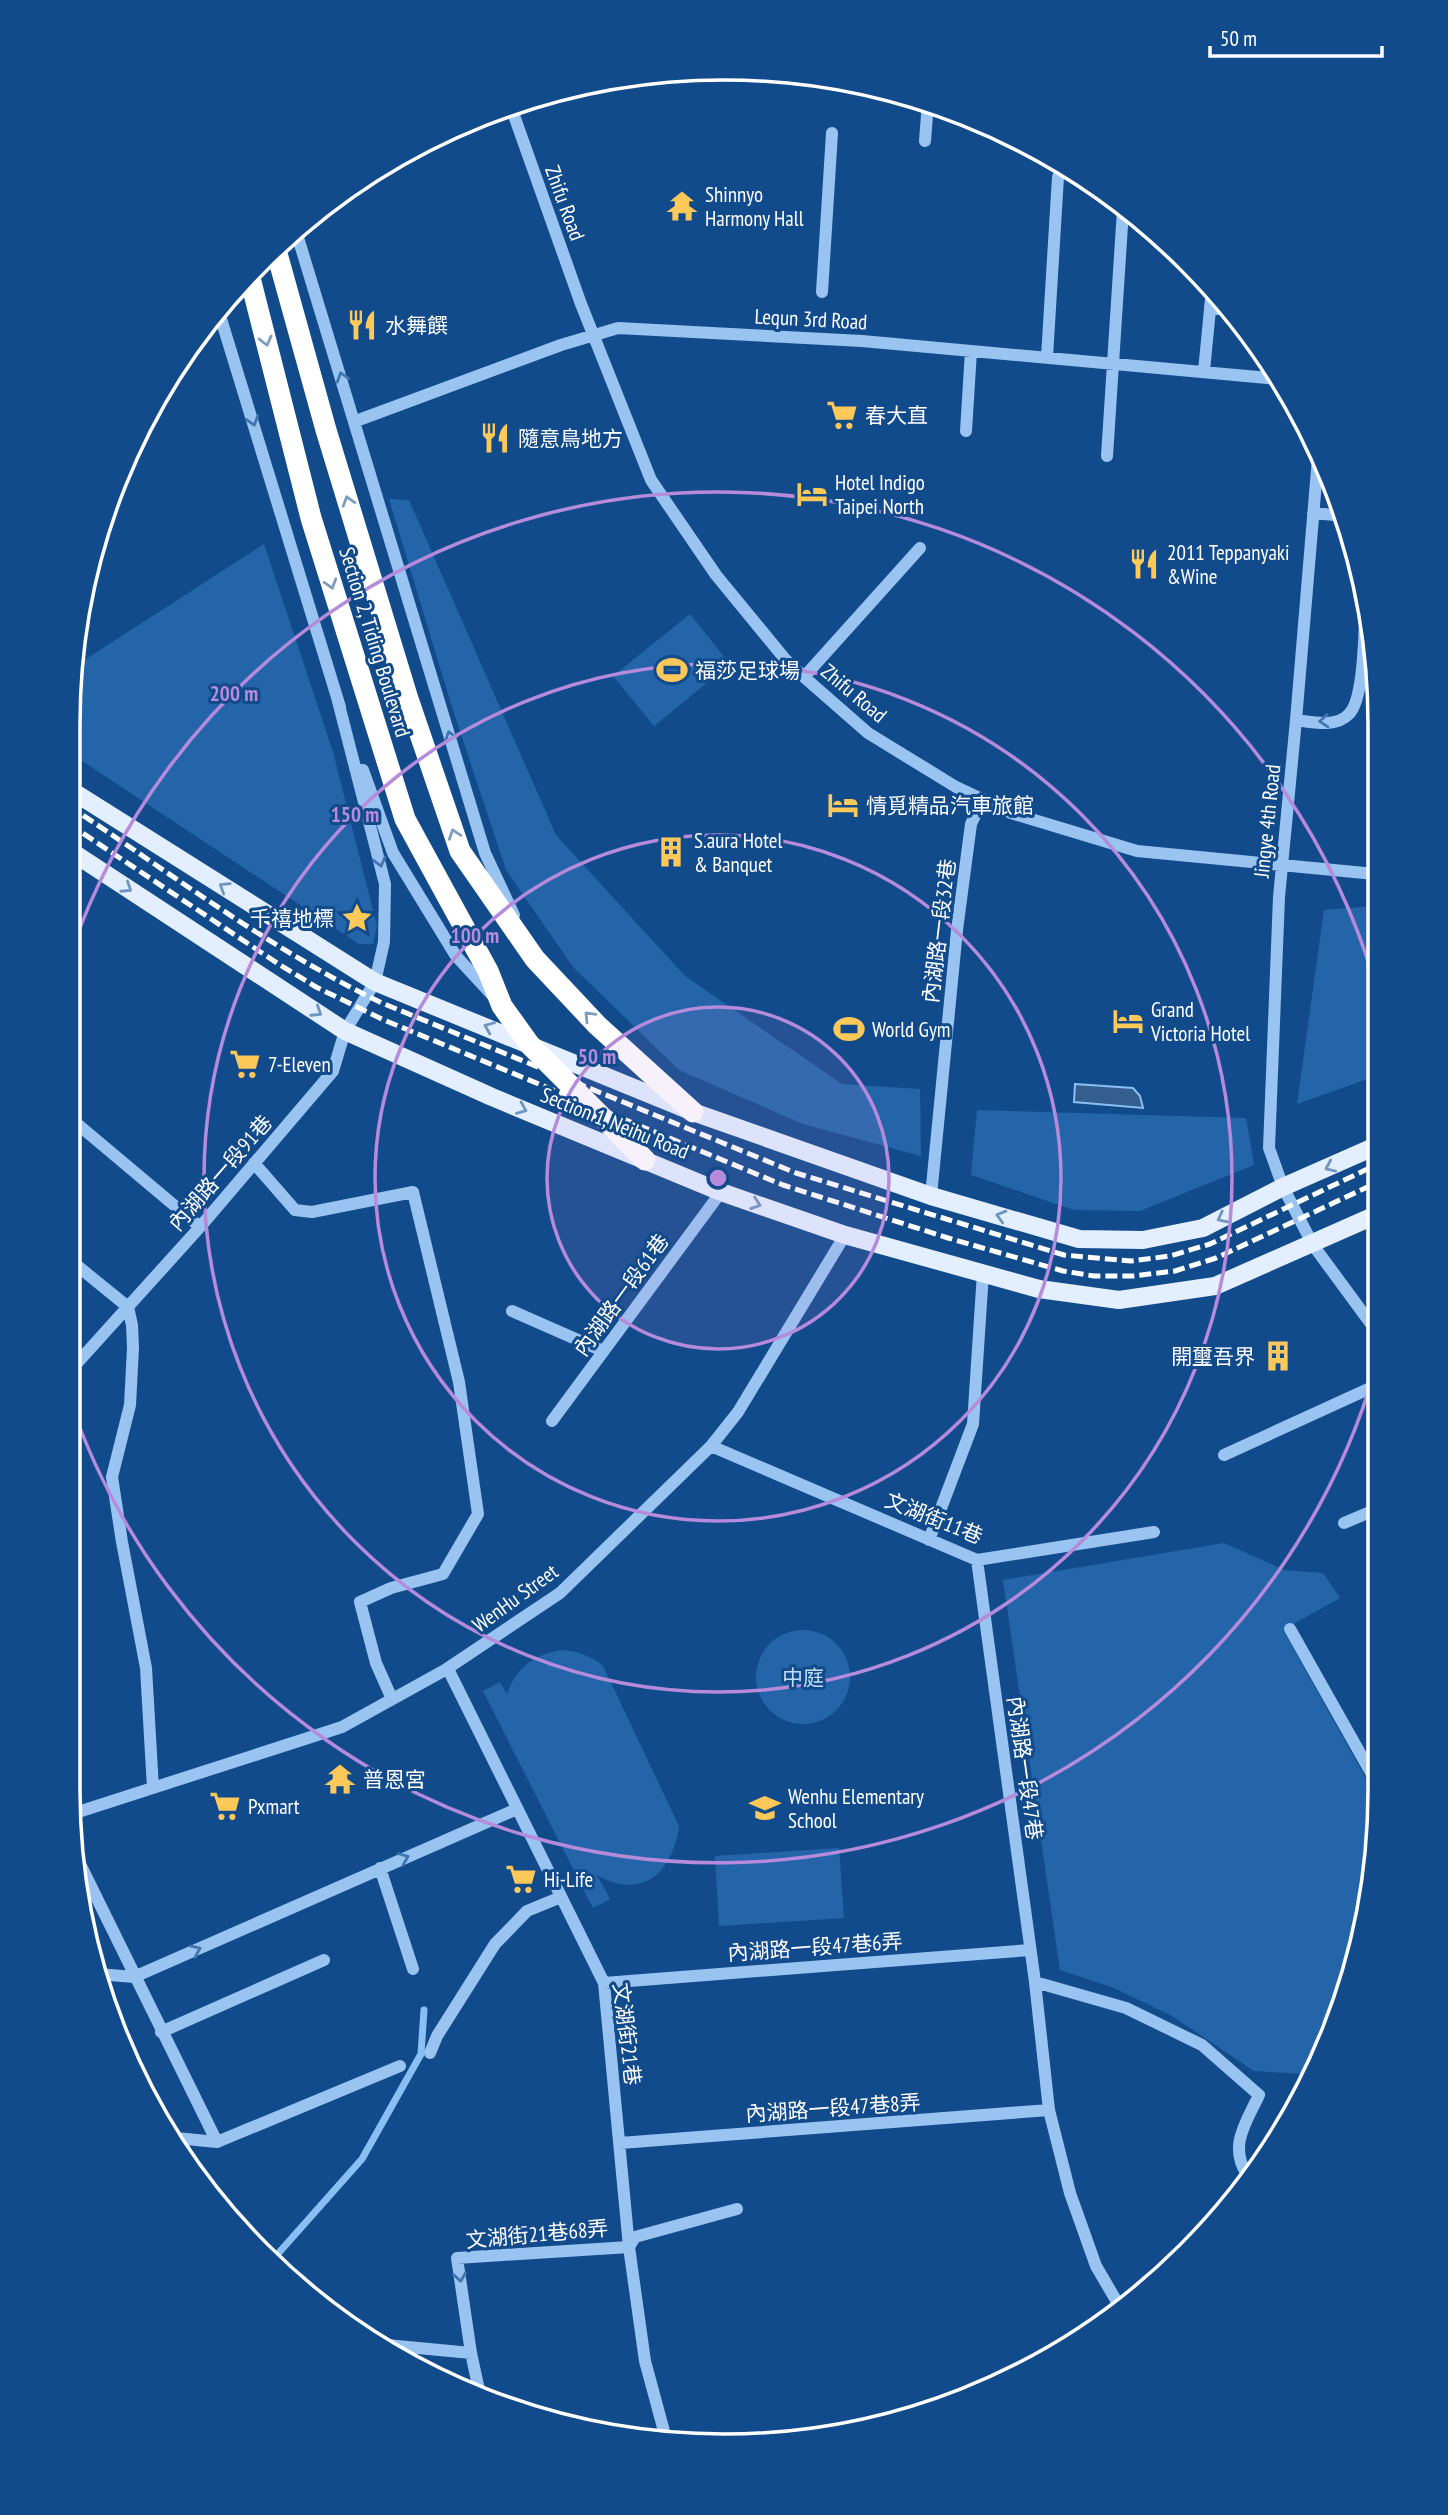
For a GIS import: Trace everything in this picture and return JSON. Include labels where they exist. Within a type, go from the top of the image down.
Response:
[{"type":"highway","name":"Section 2, Tiding Boulevard","points":[[279,260],[326,430],[408,699],[460,850],[535,959],[597,1025],[693,1112]]},
{"type":"highway","name":"Section 2, Tiding Boulevard","points":[[252,287],[311,518],[405,818],[488,971],[502,1006],[530,1045],[645,1160]]},
{"type":"main road","name":"Section 1, Neihu Road","points":[[80,796],[375,982],[693,1112],[931,1196],[1079,1239],[1143,1240],[1203,1228],[1283,1187],[1368,1150]]},
{"type":"main road","name":"Section 1, Neihu Road","points":[[80,857],[345,1031],[492,1097],[721,1192],[845,1235],[1039,1289],[1119,1300],[1215,1286],[1368,1219]]},
{"type":"street","points":[[925,141],[927,114]]},
{"type":"street","name":"Zhifu Road","points":[[514,116],[581,304],[651,480],[716,575],[785,659],[804,677],[868,733],[956,787],[1011,813],[1137,851],[1368,873]]},
{"type":"street","points":[[822,292],[832,133]]},
{"type":"street","points":[[1047,357],[1058,177]]},
{"type":"street","points":[[1107,456],[1123,219]]},
{"type":"street","name":"Section 2, Tiding Boulevard","points":[[299,241],[485,853],[535,959]]},
{"type":"street","points":[[1204,371],[1210,303]]},
{"type":"street","points":[[1210,307],[1215,308]]},
{"type":"street","name":"Section 2, Tiding Boulevard","points":[[222,322],[338,701],[393,853],[456,956],[502,1006]]},
{"type":"street","name":"Lequn 3rd Road","points":[[356,421],[561,345],[618,328],[862,341],[1266,378]]},
{"type":"street","points":[[966,431],[971,351]]},
{"type":"street","name":"Jingye 4th Road","points":[[1317,473],[1281,866],[1269,1149],[1283,1187],[1313,1245],[1368,1320]]},
{"type":"street","points":[[1313,513],[1332,515]]},
{"type":"street","points":[[804,677],[920,548]]},
{"type":"street","points":[[1296,720],[1326,723],[1348,716],[1358,698],[1362,645]]},
{"type":"street","name":"內湖路一段91巷","points":[[80,1360],[200,1227],[333,1071],[345,1031],[375,982],[384,942],[385,884],[338,701]]},
{"type":"street","name":"內湖路一段32巷","points":[[931,1196],[957,930],[971,824],[983,799]]},
{"type":"street","points":[[80,1126],[200,1227]]},
{"type":"street","points":[[254,1163],[295,1210],[312,1212],[413,1192],[459,1382],[478,1514],[443,1574],[391,1588],[360,1602],[376,1663],[392,1699]]},
{"type":"street","name":"內湖路一段61巷","points":[[552,1421],[721,1192]]},
{"type":"street","name":"WenHu Street","points":[[81,1811],[342,1727],[448,1669],[560,1593],[711,1446],[738,1412],[845,1235]]},
{"type":"street","points":[[80,1268],[128,1307],[134,1348],[130,1405],[112,1477],[146,1668],[153,1788]]},
{"type":"street","points":[[929,1539],[973,1424],[983,1273]]},
{"type":"street","points":[[512,1311],[603,1351]]},
{"type":"street","points":[[1224,1455],[1368,1389]]},
{"type":"street","name":"文湖街11巷","points":[[711,1446],[977,1560],[1154,1532]]},
{"type":"street","points":[[1344,1523],[1368,1513]]},
{"type":"street","name":"內湖路一段47巷","points":[[977,1560],[1035,1982],[1049,2110],[1070,2193],[1096,2266],[1117,2301]]},
{"type":"street","points":[[1290,1629],[1368,1767]]},
{"type":"street","name":"文湖街21巷","points":[[448,1669],[604,1983],[629,2247],[645,2361],[664,2431]]},
{"type":"street","points":[[107,1975],[134,1977],[517,1810]]},
{"type":"street","points":[[380,1868],[413,1969]]},
{"type":"street","points":[[87,1880],[217,2142]]},
{"type":"street","points":[[430,2053],[437,2036],[495,1944],[527,1911],[561,1897]]},
{"type":"street","name":"內湖路一段47巷6弄","points":[[604,1983],[1030,1950]]},
{"type":"street","points":[[161,2032],[324,1960]]},
{"type":"street","points":[[1035,1982],[1126,2008],[1202,2045],[1259,2095],[1237,2140],[1244,2170]]},
{"type":"street","points":[[183,2139],[217,2142],[400,2066]]},
{"type":"street","name":"內湖路一段47巷8弄","points":[[620,2143],[1049,2110]]},
{"type":"street","points":[[629,2247],[635,2237],[737,2209]]},
{"type":"street","name":"文湖街21巷68弄","points":[[478,2386],[457,2258],[629,2247]]},
{"type":"street","points":[[399,2346],[471,2353]]},
{"type":"green space","points":[[389,499],[409,500],[556,835],[685,976],[842,1084],[920,1089],[921,1156],[803,1124],[679,1070],[573,967],[506,870],[452,707]]},
{"type":"green space","points":[[264,544],[333,752],[377,926],[373,944],[359,944],[80,760],[84,660]]},
{"type":"green space","name":"福莎足球場","points":[[690,614],[730,664],[654,726],[613,676]]},
{"type":"green space","points":[[1368,907],[1368,1079],[1297,1104],[1324,910]]},
{"type":"green space","points":[[977,1110],[1246,1118],[1254,1165],[1140,1211],[1074,1210],[971,1175]]},
{"type":"green space","points":[[1224,1543],[1284,1570],[1323,1573],[1340,1598],[1283,1630],[1368,1782],[1362,1875],[1346,1958],[1324,2022],[1322,2022],[1302,2074],[1254,2071],[1172,2016],[1114,1988],[1060,1970],[1003,1580]]},
{"type":"green space","name":"中庭","points":[[803,1630],[821,1633],[836,1644],[847,1659],[850,1677],[847,1695],[836,1710],[821,1721],[803,1724],[785,1721],[770,1710],[759,1695],[756,1677],[759,1659],[770,1644],[785,1633]]},
{"type":"green space","points":[[562,1650],[584,1655],[603,1666],[679,1826],[670,1857],[653,1877],[628,1885],[597,1875],[610,1899],[593,1908],[483,1691],[500,1682],[507,1694],[515,1677],[527,1664],[543,1655]]},
{"type":"green space","points":[[839,1848],[844,1918],[719,1926],[715,1856]]},
{"type":"shaded area","points":[[1075,1084],[1133,1088],[1140,1096],[1143,1108],[1074,1102]]},
{"type":"waterway","points":[[278,2254],[362,2159],[421,2054],[424,2010]]},
{"type":"railway","points":[[80,813],[261,935],[382,1003],[796,1173],[1064,1255],[1131,1261],[1170,1256],[1210,1244],[1368,1169]]},
{"type":"railway","points":[[80,831],[277,963],[316,987],[384,1020],[783,1185],[948,1238],[1063,1271],[1094,1276],[1133,1276],[1175,1271],[1216,1258],[1368,1187]]},
{"type":"place","name":"Shinnyo Harmony Hall","points":[[682,206]]},
{"type":"place","name":"水舞饌","points":[[362,325]]},
{"type":"place","name":"春大直","points":[[842,415]]},
{"type":"place","name":"隨意鳥地方","points":[[495,438]]},
{"type":"place","name":"Hotel Indigo Taipei North","points":[[812,494]]},
{"type":"place","name":"2011 Teppanyaki &Wine","points":[[1144,564]]},
{"type":"place","name":"福莎足球場","points":[[672,670]]},
{"type":"place","name":"情覓精品汽車旅館","points":[[843,805]]},
{"type":"place","name":"S.aura Hotel & Banquet","points":[[671,852]]},
{"type":"place","name":"千禧地標","points":[[357,918]]},
{"type":"place","name":"Grand Victoria Hotel","points":[[1128,1021]]},
{"type":"place","name":"World Gym","points":[[849,1029]]},
{"type":"place","name":"7-Eleven","points":[[245,1064]]},
{"type":"place","name":"開璽吾界","points":[[1278,1356]]},
{"type":"place","name":"普恩宮","points":[[340,1779]]},
{"type":"place","name":"Pxmart","points":[[225,1806]]},
{"type":"place","name":"Wenhu Elementary School","points":[[765,1808]]},
{"type":"place","name":"Hi-Life","points":[[521,1879]]}]
